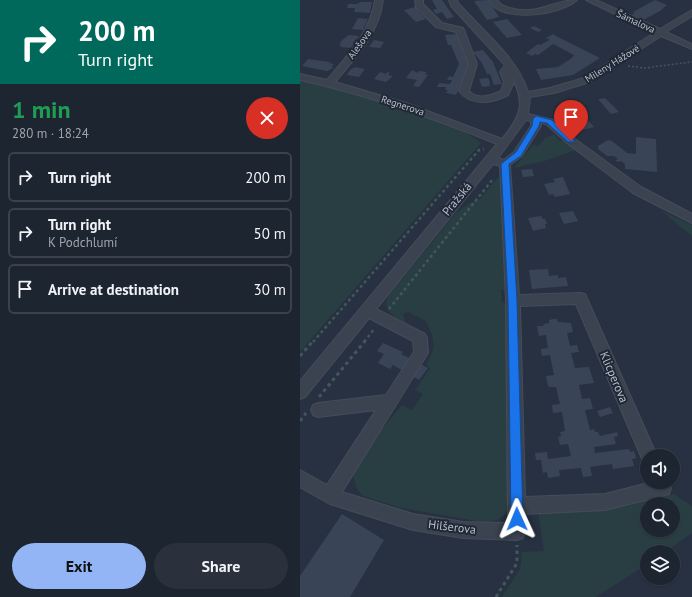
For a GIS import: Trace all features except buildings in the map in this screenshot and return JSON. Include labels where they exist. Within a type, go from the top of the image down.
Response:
[{"type":"street","name":"Alešova","points":[[330,83],[371,30],[379,0]]},
{"type":"street","points":[[419,0],[419,5],[439,25],[460,30],[473,64],[464,91],[468,96],[486,99],[505,93],[509,82],[505,72],[509,66]]},
{"type":"street","name":"Pražská","points":[[300,392],[490,158],[517,127],[523,116],[526,102],[520,80],[454,4],[453,0]]},
{"type":"street","points":[[493,0],[496,6],[512,12],[526,14],[547,11],[573,0]]},
{"type":"street","name":"Šámalova","points":[[590,0],[691,47]]},
{"type":"street","name":"Mileny Hážové","points":[[525,95],[551,91],[587,80],[692,12]]},
{"type":"street","name":"Regnerova","points":[[300,77],[353,88],[430,114],[503,143]]},
{"type":"street","points":[[523,116],[549,122],[571,141],[637,190],[692,219]]},
{"type":"street","points":[[501,169],[518,154],[536,126],[536,119]]},
{"type":"street","points":[[490,158],[501,169],[513,301],[517,532]]},
{"type":"street","name":"Klicperova","points":[[513,301],[580,298],[646,449]]},
{"type":"street","points":[[330,496],[421,353],[420,338],[366,311]]},
{"type":"street","points":[[314,407],[391,401]]},
{"type":"street","name":"Hilšerova","points":[[300,478],[330,496],[413,522],[463,530],[517,532]]},
{"type":"street","points":[[517,506],[605,502],[648,489]]},
{"type":"path","points":[[613,63],[645,68],[692,62]]},
{"type":"path","points":[[300,356],[479,150],[503,143]]},
{"type":"path","points":[[389,310],[501,169]]},
{"type":"path","points":[[300,421],[314,407],[375,328]]},
{"type":"path","points":[[496,597],[517,563],[517,532]]},
{"type":"green space","points":[[300,81],[349,93],[413,112],[456,128],[475,138],[481,143],[300,352]]},
{"type":"green space","points":[[554,134],[560,141],[565,140],[575,150],[548,160],[514,168],[533,145],[538,146],[545,138]]},
{"type":"green space","points":[[499,176],[502,186],[506,290],[501,290],[502,302],[506,303],[508,510],[497,520],[482,522],[401,508],[363,496],[356,486],[353,474],[378,434],[402,405],[412,410],[423,394],[415,390],[430,368],[426,365],[434,343],[426,321],[408,312],[403,314],[406,323],[390,313],[387,306],[388,296],[456,213],[471,202],[479,200]]},
{"type":"green space","points":[[660,210],[692,225],[692,236]]},
{"type":"green space","points":[[674,494],[678,497],[661,497]]},
{"type":"green space","points":[[680,498],[692,506],[692,533],[675,545],[640,545],[640,569],[596,597],[502,597],[520,569],[522,552],[544,551],[538,511],[608,509],[640,502],[640,537],[680,537]]},
{"type":"route","points":[[517,519],[513,301],[505,164],[518,154],[536,126],[536,119],[549,122],[571,141]]}]
